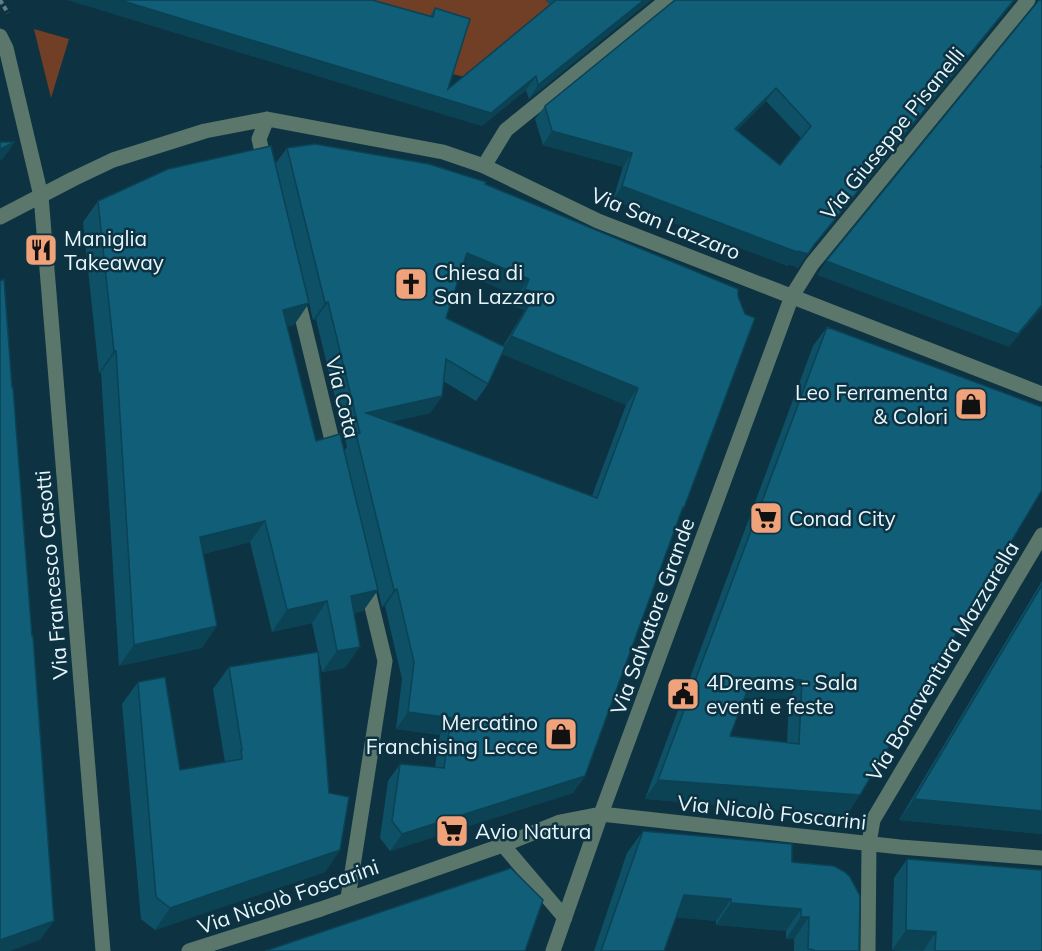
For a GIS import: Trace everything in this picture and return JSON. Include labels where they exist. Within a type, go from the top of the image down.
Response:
[{"type":"street","points":[[484,166],[506,130],[667,0]]},
{"type":"street","name":"Via Giuseppe Pisanelli","points":[[792,296],[812,264],[1028,0]]},
{"type":"street","name":"Via Francesco Casotti","points":[[0,36],[6,48],[41,196],[103,951]]},
{"type":"street","points":[[0,217],[73,178],[113,160],[206,131],[267,119]]},
{"type":"street","points":[[267,119],[259,139],[270,186]]},
{"type":"street","name":"Via San Lazzaro","points":[[267,119],[443,152],[484,166],[598,221],[1042,394]]},
{"type":"street","name":"Via Cota","points":[[292,278],[340,475]]},
{"type":"street","name":"Via Salvatore Grande","points":[[553,951],[601,814],[792,296]]},
{"type":"street","name":"Via Bonaventura Mazzarella","points":[[868,951],[869,843],[873,820],[1042,535]]},
{"type":"street","points":[[348,898],[385,661],[363,568]]},
{"type":"street","name":"Via Nicolò Foscarini","points":[[189,951],[321,909],[503,845],[560,822],[601,814],[869,843],[1042,858]]},
{"type":"street","points":[[503,845],[565,918]]},
{"type":"path","points":[[0,0],[8,13]]},
{"type":"shaded area","points":[[344,0],[546,0],[553,8],[469,78],[448,73]]},
{"type":"shaded area","points":[[34,29],[69,39],[51,98]]},
{"type":"building","points":[[120,0],[372,0],[433,17],[435,8],[470,19],[448,89],[556,0],[644,0],[538,85],[536,76],[491,113]]},
{"type":"building","points":[[675,0],[1014,0],[808,254],[797,252],[622,186],[632,153],[552,131],[545,106]],"holes":[[[776,88],[811,126],[780,165],[735,129]]]},
{"type":"building","points":[[1039,0],[1042,0],[1042,305],[1018,334],[826,261]]},
{"type":"building","points":[[0,142],[15,142],[0,149]]},
{"type":"building","points":[[315,144],[429,164],[486,182],[485,184],[738,289],[738,296],[745,314],[755,318],[585,776],[402,834],[392,821],[400,764],[444,768],[451,718],[408,712],[414,662],[356,434],[360,433],[328,302],[325,303],[287,148]],"holes":[[[467,253],[529,279],[525,289],[536,293],[511,336],[638,388],[597,498],[366,413],[442,396],[446,359],[488,384],[505,347],[446,318]]]},
{"type":"building","points":[[271,146],[309,303],[283,310],[316,441],[340,434],[378,590],[351,596],[360,647],[337,651],[327,601],[287,610],[265,521],[200,537],[217,626],[134,645],[116,351],[114,351],[98,201],[168,169]]},
{"type":"building","points":[[4,279],[54,921],[0,940],[0,281]]},
{"type":"building","points":[[827,327],[1042,407],[1042,490],[860,795],[658,780]],"holes":[[[752,678],[802,680],[799,744],[730,736]]]},
{"type":"building","points":[[1042,585],[1042,811],[914,799]]},
{"type":"building","points":[[318,652],[329,793],[349,797],[340,850],[170,908],[156,897],[138,682],[165,677],[180,770],[242,759],[229,667]]},
{"type":"building","points":[[643,831],[792,844],[792,862],[834,866],[845,872],[860,896],[859,951],[808,949],[809,917],[801,917],[801,909],[731,903],[731,899],[684,895],[664,951],[601,951]]},
{"type":"building","points":[[907,859],[1042,870],[1042,951],[935,951],[936,932],[906,930]]},
{"type":"building","points":[[511,868],[543,900],[525,951],[265,951]]},
{"type":"place","name":"Maniglia Takeaway","points":[[41,250]]},
{"type":"place","name":"Chiesa di San Lazzaro","points":[[411,284]]},
{"type":"place","name":"Leo Ferramenta & Colori","points":[[971,404]]},
{"type":"place","name":"Conad City","points":[[766,518]]},
{"type":"place","name":"4Dreams - Sala eventi e feste","points":[[683,694]]},
{"type":"place","name":"Mercatino Franchising Lecce","points":[[561,734]]},
{"type":"place","name":"Avio Natura","points":[[452,831]]}]
